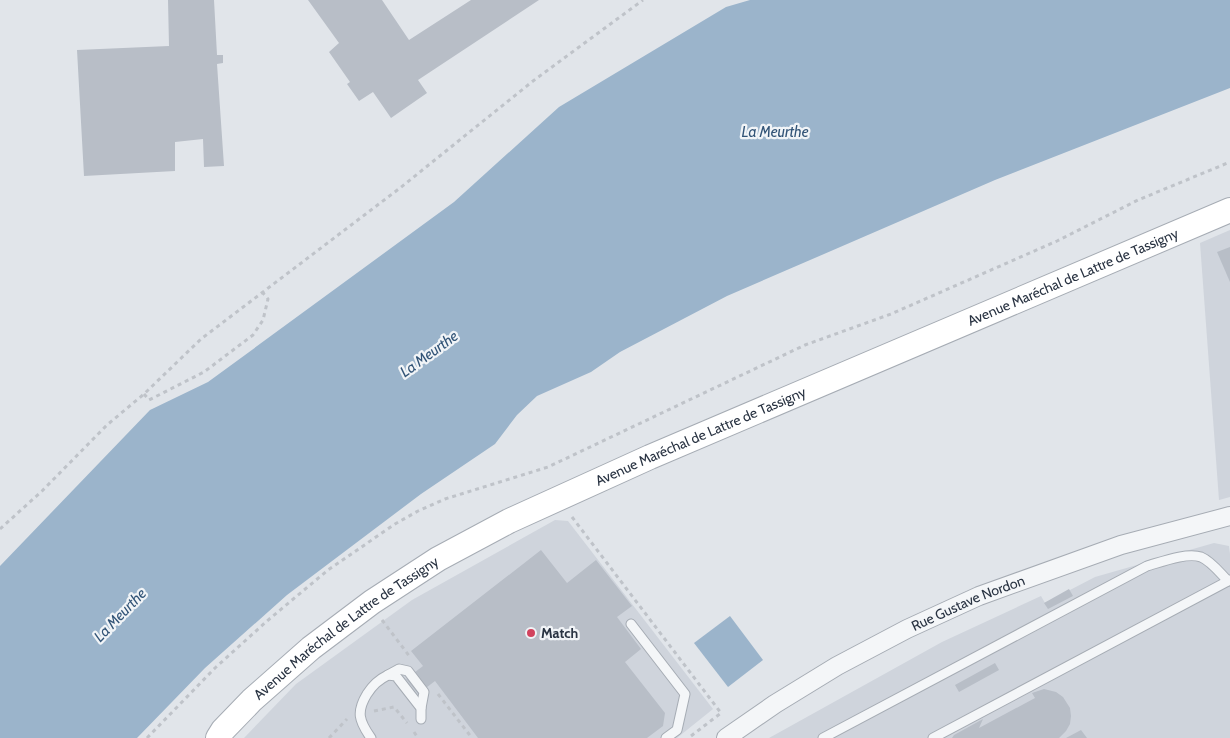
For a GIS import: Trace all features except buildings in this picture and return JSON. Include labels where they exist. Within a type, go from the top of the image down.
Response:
[{"type":"main road","name":"Avenue Maréchal de Lattre de Tassigny","points":[[218,738],[223,730],[252,700],[311,648],[372,602],[438,559],[509,521],[650,457],[1230,210]]},
{"type":"street","name":"Rue Gustave Nordon","points":[[726,738],[775,704],[837,666],[907,629],[978,596],[1122,545],[1230,516]]},
{"type":"lane","points":[[823,738],[1147,566],[1182,557],[1200,557],[1209,562],[1229,580],[933,738]]},
{"type":"lane","points":[[631,624],[684,694],[677,730],[666,738]]},
{"type":"lane","points":[[371,738],[361,721],[361,704],[373,685],[388,675],[396,676],[421,708],[421,719]]},
{"type":"path","points":[[0,529],[42,491],[107,425],[144,394],[201,339],[400,188],[533,80],[643,0]]},
{"type":"path","points":[[147,738],[215,668],[267,621],[328,570],[395,524],[418,511],[445,499],[548,467],[805,345],[900,310],[1057,241],[1138,200],[1230,162]]},
{"type":"path","points":[[144,394],[149,400],[204,372],[254,335],[262,320],[268,299],[263,293]]},
{"type":"shaded area","points":[[1230,230],[1230,497],[1219,500],[1200,243]]},
{"type":"shaded area","points":[[555,520],[568,521],[713,709],[677,738],[244,738],[296,684],[412,600]]},
{"type":"shaded area","points":[[1214,543],[1229,546],[1230,554],[1230,738],[769,738],[942,642],[1041,596],[1045,603],[1095,577]]},
{"type":"water","name":"La Meurthe","points":[[750,0],[1230,0],[1230,88],[995,180],[727,296],[620,352],[591,372],[537,396],[517,415],[495,444],[421,494],[287,595],[205,668],[137,738],[0,738],[0,566],[150,410],[208,382],[454,202],[559,107],[726,7]]},
{"type":"water","points":[[730,616],[763,660],[728,687],[694,643]]},
{"type":"place","name":"Match","points":[[531,633]]}]
